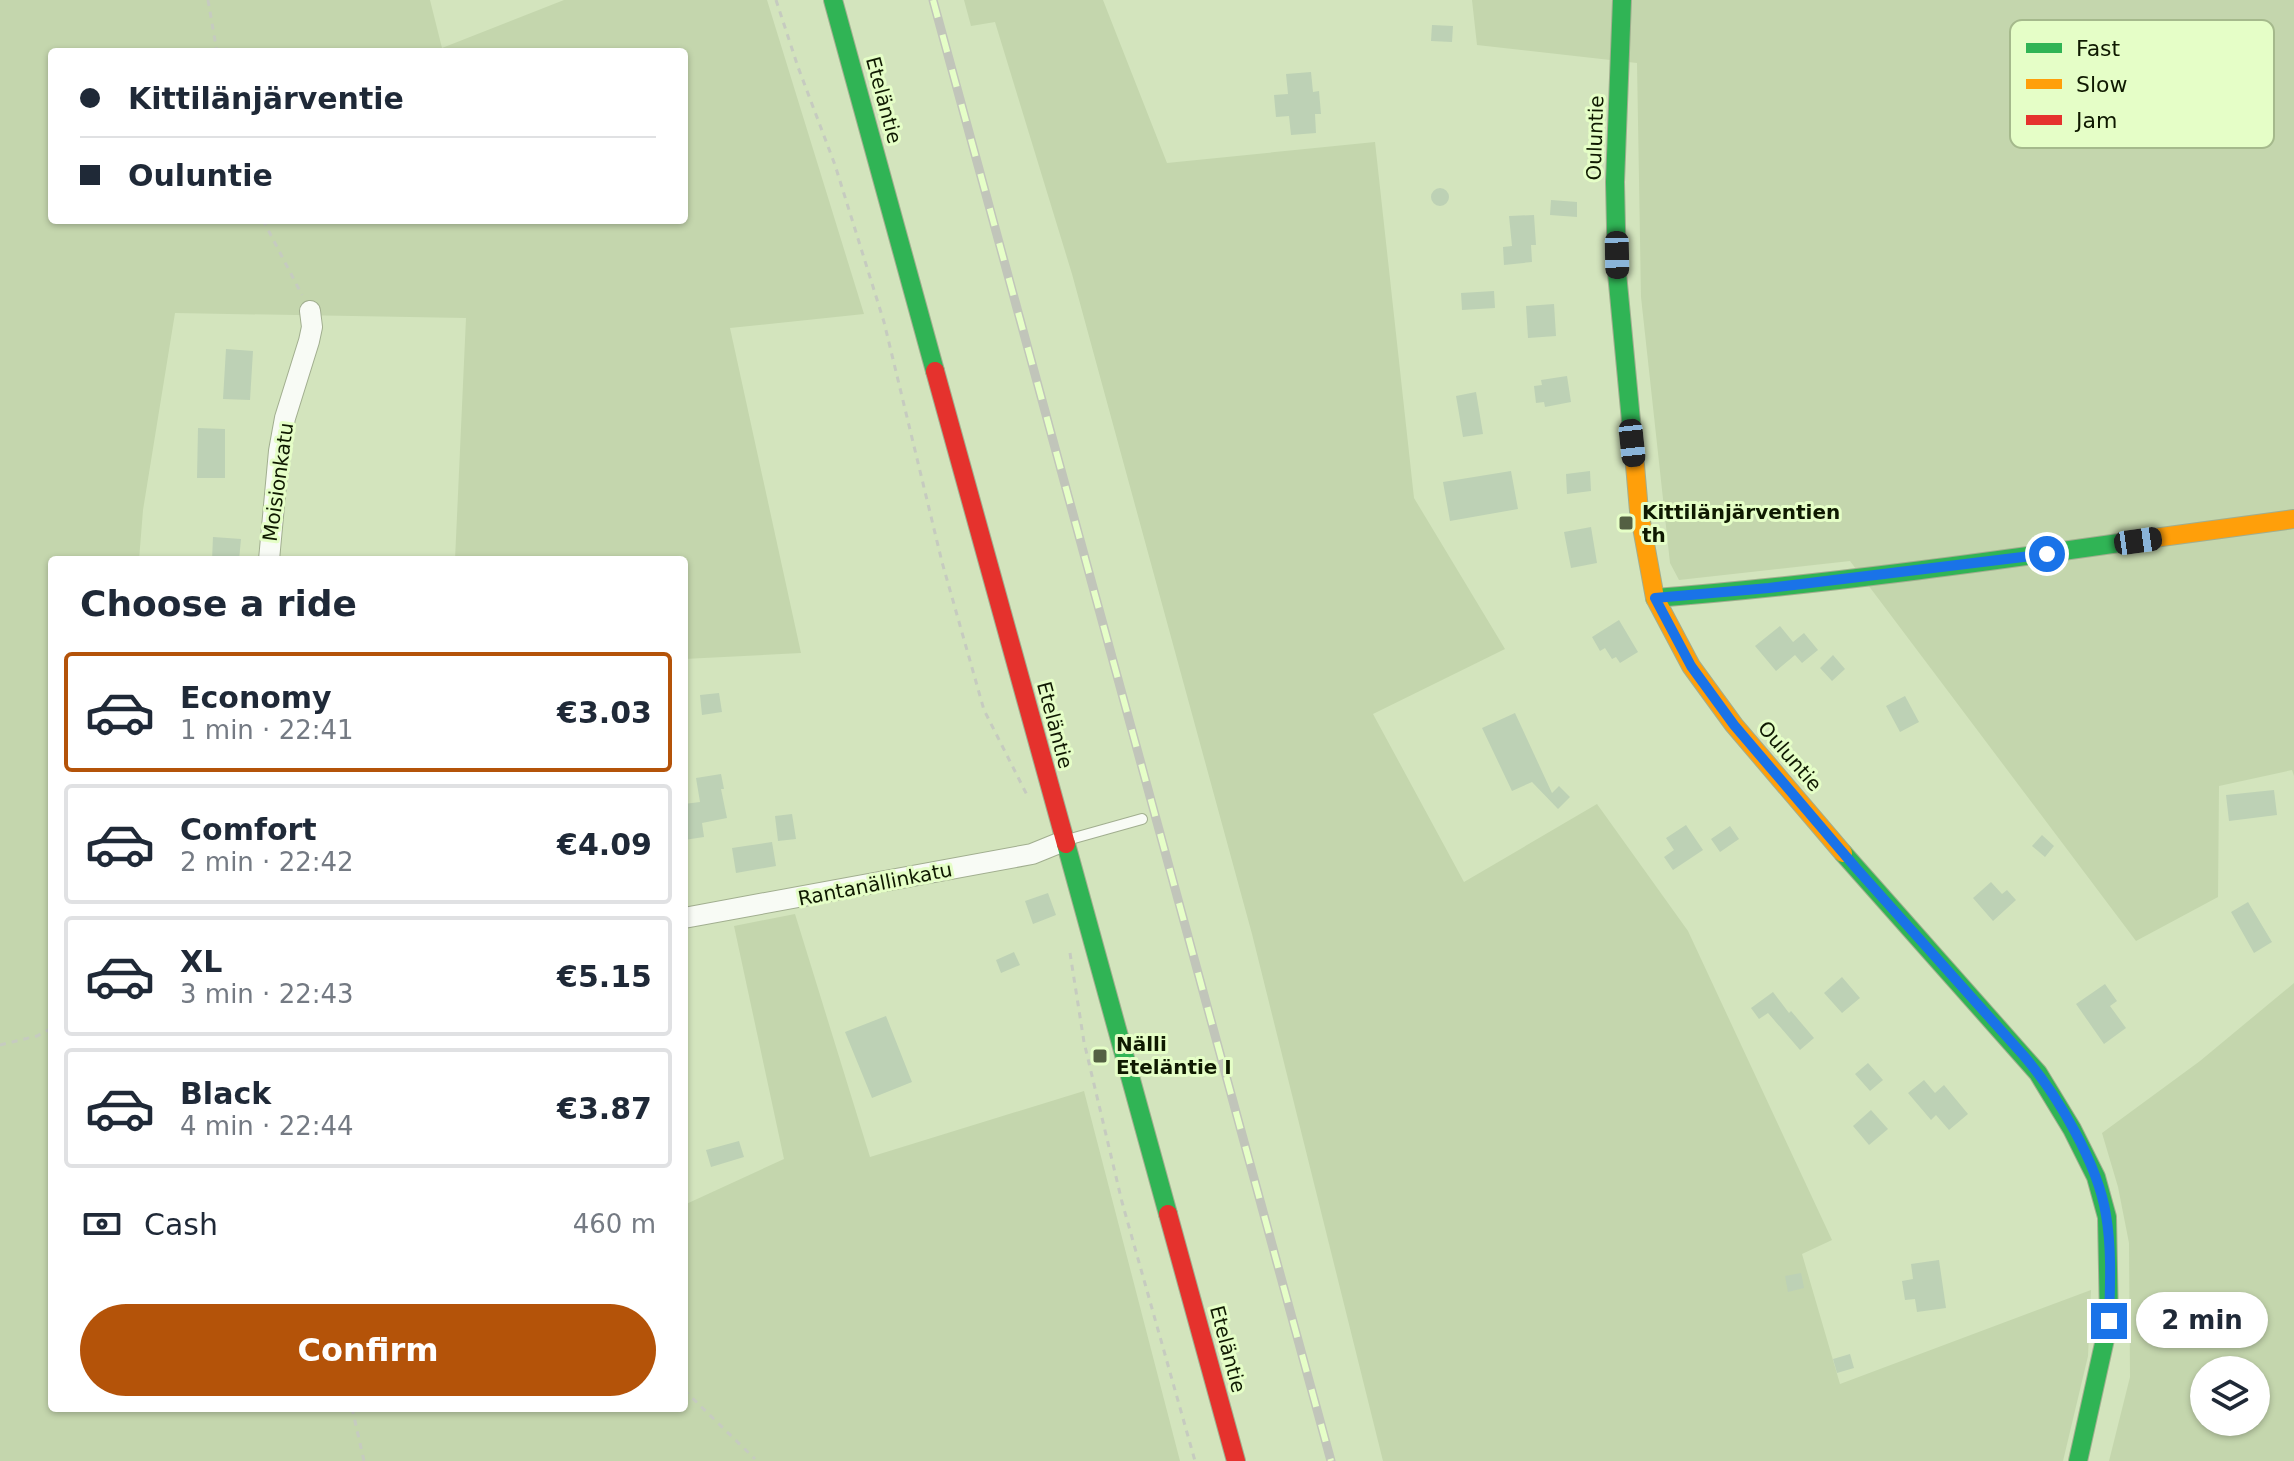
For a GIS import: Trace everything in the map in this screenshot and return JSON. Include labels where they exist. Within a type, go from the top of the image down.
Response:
[{"type":"street","name":"Eteläntie","points":[[833,0],[1236,1461]]},
{"type":"street","name":"Ouluntie","points":[[1622,0],[1615,182],[1617,273],[1639,511],[1655,598],[1691,666],[1734,725],[2038,1073],[2090,1165],[2107,1217],[2109,1321],[2078,1461]]},
{"type":"street","name":"Moisionkatu","points":[[269,556],[279,451],[285,418],[309,341],[312,327],[310,311]]},
{"type":"street","points":[[1655,598],[1713,595],[1972,565],[2294,519]]},
{"type":"street","name":"Rantanällinkatu","points":[[688,917],[1032,854],[1064,841]]},
{"type":"lane","points":[[1064,841],[1142,819]]},
{"type":"path","points":[[208,0],[216,48]]},
{"type":"path","points":[[776,0],[835,165],[884,322],[942,562],[984,710],[1029,799]]},
{"type":"path","points":[[265,224],[310,311]]},
{"type":"path","points":[[1070,949],[1084,1042],[1119,1187],[1195,1461]]},
{"type":"path","points":[[0,1045],[48,1030]]},
{"type":"path","points":[[688,1394],[755,1459]]},
{"type":"path","points":[[353,1412],[364,1461]]},
{"type":"green space","points":[[0,0],[430,0],[442,48],[564,0],[767,0],[864,314],[730,328],[801,653],[688,659],[688,556],[455,556],[466,318],[175,313],[143,510],[139,556],[48,556],[48,1412],[688,1412],[688,1203],[784,1159],[734,926],[795,914],[870,1157],[1084,1091],[1180,1461],[0,1461]]},
{"type":"green space","points":[[964,0],[1103,0],[1167,163],[1375,142],[1414,498],[1505,649],[1373,714],[1464,882],[1597,804],[1688,931],[1832,1240],[1802,1254],[1840,1384],[2091,1290],[2088,1356],[2063,1461],[1383,1461],[1252,934],[1072,274],[995,22],[971,26]]},
{"type":"green space","points":[[1472,0],[2294,0],[2294,776],[2292,770],[2219,786],[2218,897],[2136,941],[1850,561],[1679,580],[1670,563],[1641,297],[1637,63],[1477,45]]},
{"type":"green space","points":[[2294,983],[2294,1461],[2109,1461],[2130,1377],[2129,1243],[2118,1187],[2102,1133],[2200,1061]]},
{"type":"building","points":[[1432,25],[1453,26],[1452,42],[1431,41]]},
{"type":"building","points":[[1311,72],[1313,92],[1319,91],[1321,114],[1315,114],[1316,133],[1291,135],[1289,116],[1276,117],[1274,95],[1288,94],[1286,74]]},
{"type":"building","points":[[1440,188],[1449,197],[1440,206],[1431,197]]},
{"type":"building","points":[[1551,200],[1577,202],[1577,217],[1550,215]]},
{"type":"building","points":[[1534,215],[1536,245],[1531,245],[1532,262],[1504,265],[1503,247],[1512,246],[1509,216]]},
{"type":"building","points":[[1494,291],[1495,308],[1462,310],[1461,293]]},
{"type":"building","points":[[1554,304],[1556,336],[1528,338],[1526,306]]},
{"type":"building","points":[[226,349],[253,351],[250,400],[223,399]]},
{"type":"building","points":[[1567,376],[1571,402],[1545,407],[1544,402],[1536,403],[1534,386],[1542,385],[1541,380]]},
{"type":"building","points":[[1476,392],[1483,434],[1463,437],[1456,396]]},
{"type":"building","points":[[198,428],[225,429],[225,478],[197,478]]},
{"type":"building","points":[[1511,471],[1518,509],[1450,521],[1443,482]]},
{"type":"building","points":[[1590,471],[1591,491],[1567,494],[1566,474]]},
{"type":"building","points":[[1591,527],[1597,563],[1571,568],[1564,532]]},
{"type":"building","points":[[213,537],[241,539],[239,556],[212,556]]},
{"type":"building","points":[[1619,620],[1638,652],[1620,663],[1616,657],[1612,659],[1605,648],[1600,651],[1592,637]]},
{"type":"building","points":[[1780,626],[1793,642],[1804,633],[1818,650],[1802,663],[1795,655],[1776,671],[1755,646]]},
{"type":"building","points":[[1833,655],[1845,669],[1832,681],[1820,668]]},
{"type":"building","points":[[719,693],[722,712],[702,715],[700,695]]},
{"type":"building","points":[[1905,696],[1919,722],[1900,732],[1886,706]]},
{"type":"building","points":[[1515,713],[1552,793],[1559,786],[1570,797],[1558,809],[1532,782],[1512,791],[1482,728]]},
{"type":"building","points":[[721,774],[727,818],[702,823],[704,837],[688,839],[688,804],[700,802],[696,778]]},
{"type":"building","points":[[2274,790],[2277,815],[2229,821],[2226,795]]},
{"type":"building","points":[[792,814],[796,839],[778,841],[775,816]]},
{"type":"building","points":[[1686,825],[1703,850],[1673,870],[1664,857],[1674,850],[1666,838]]},
{"type":"building","points":[[1730,826],[1739,839],[1720,852],[1711,839]]},
{"type":"building","points":[[2042,835],[2054,846],[2045,857],[2032,846]]},
{"type":"building","points":[[772,842],[776,866],[736,873],[732,848]]},
{"type":"building","points":[[1991,882],[2002,894],[2007,890],[2016,900],[1993,921],[1973,898]]},
{"type":"building","points":[[1048,893],[1056,915],[1033,924],[1025,901]]},
{"type":"building","points":[[2248,902],[2272,942],[2254,953],[2231,912]]},
{"type":"building","points":[[1014,952],[1020,965],[1001,973],[996,960]]},
{"type":"building","points":[[1842,977],[1860,998],[1842,1013],[1824,993]]},
{"type":"building","points":[[2105,984],[2117,1001],[2110,1006],[2126,1028],[2104,1044],[2076,1004]]},
{"type":"building","points":[[1773,992],[1814,1038],[1800,1050],[1768,1013],[1759,1019],[1751,1008]]},
{"type":"building","points":[[886,1016],[912,1082],[872,1098],[845,1032]]},
{"type":"building","points":[[1868,1063],[1883,1080],[1870,1091],[1855,1074]]},
{"type":"building","points":[[1924,1080],[1935,1093],[1944,1085],[1968,1114],[1949,1130],[1936,1115],[1931,1120],[1908,1093]]},
{"type":"building","points":[[1871,1110],[1888,1129],[1869,1145],[1853,1126]]},
{"type":"building","points":[[739,1141],[744,1157],[711,1167],[706,1150]]},
{"type":"building","points":[[1939,1260],[1946,1308],[1917,1312],[1915,1299],[1905,1300],[1902,1281],[1913,1279],[1911,1264]]},
{"type":"building","points":[[1801,1273],[1804,1288],[1788,1292],[1785,1276]]},
{"type":"building","points":[[1850,1354],[1854,1368],[1837,1373],[1833,1359]]},
{"type":"railway","points":[[933,0],[1331,1461]]},
{"type":"traffic: fast","points":[[833,0],[935,371]]},
{"type":"traffic: fast","points":[[1622,0],[1615,182],[1617,273],[1633,442]]},
{"type":"traffic: fast","points":[[1655,598],[1843,580],[2154,538]]},
{"type":"traffic: fast","points":[[1066,844],[1168,1214]]},
{"type":"traffic: fast","points":[[1843,853],[2038,1073],[2072,1129],[2096,1177],[2107,1217],[2109,1321],[2078,1461]]},
{"type":"traffic: slow","points":[[1633,442],[1639,511],[1655,598],[1691,666],[1734,725],[1843,853]]},
{"type":"traffic: slow","points":[[2154,538],[2294,519]]},
{"type":"traffic: jam","points":[[935,371],[1066,844]]},
{"type":"traffic: jam","points":[[1168,1214],[1236,1461]]},
{"type":"place","name":"Kittilänjärventien th","points":[[1626,523]]},
{"type":"place","name":"Nälli Eteläntie I","points":[[1100,1056]]},
{"type":"route","points":[[2047,554],[1713,595],[1655,598],[1691,666],[1734,725],[1856,868],[2024,1056],[2049,1089],[2096,1177],[2102,1196],[2109,1245],[2109,1321]]}]
